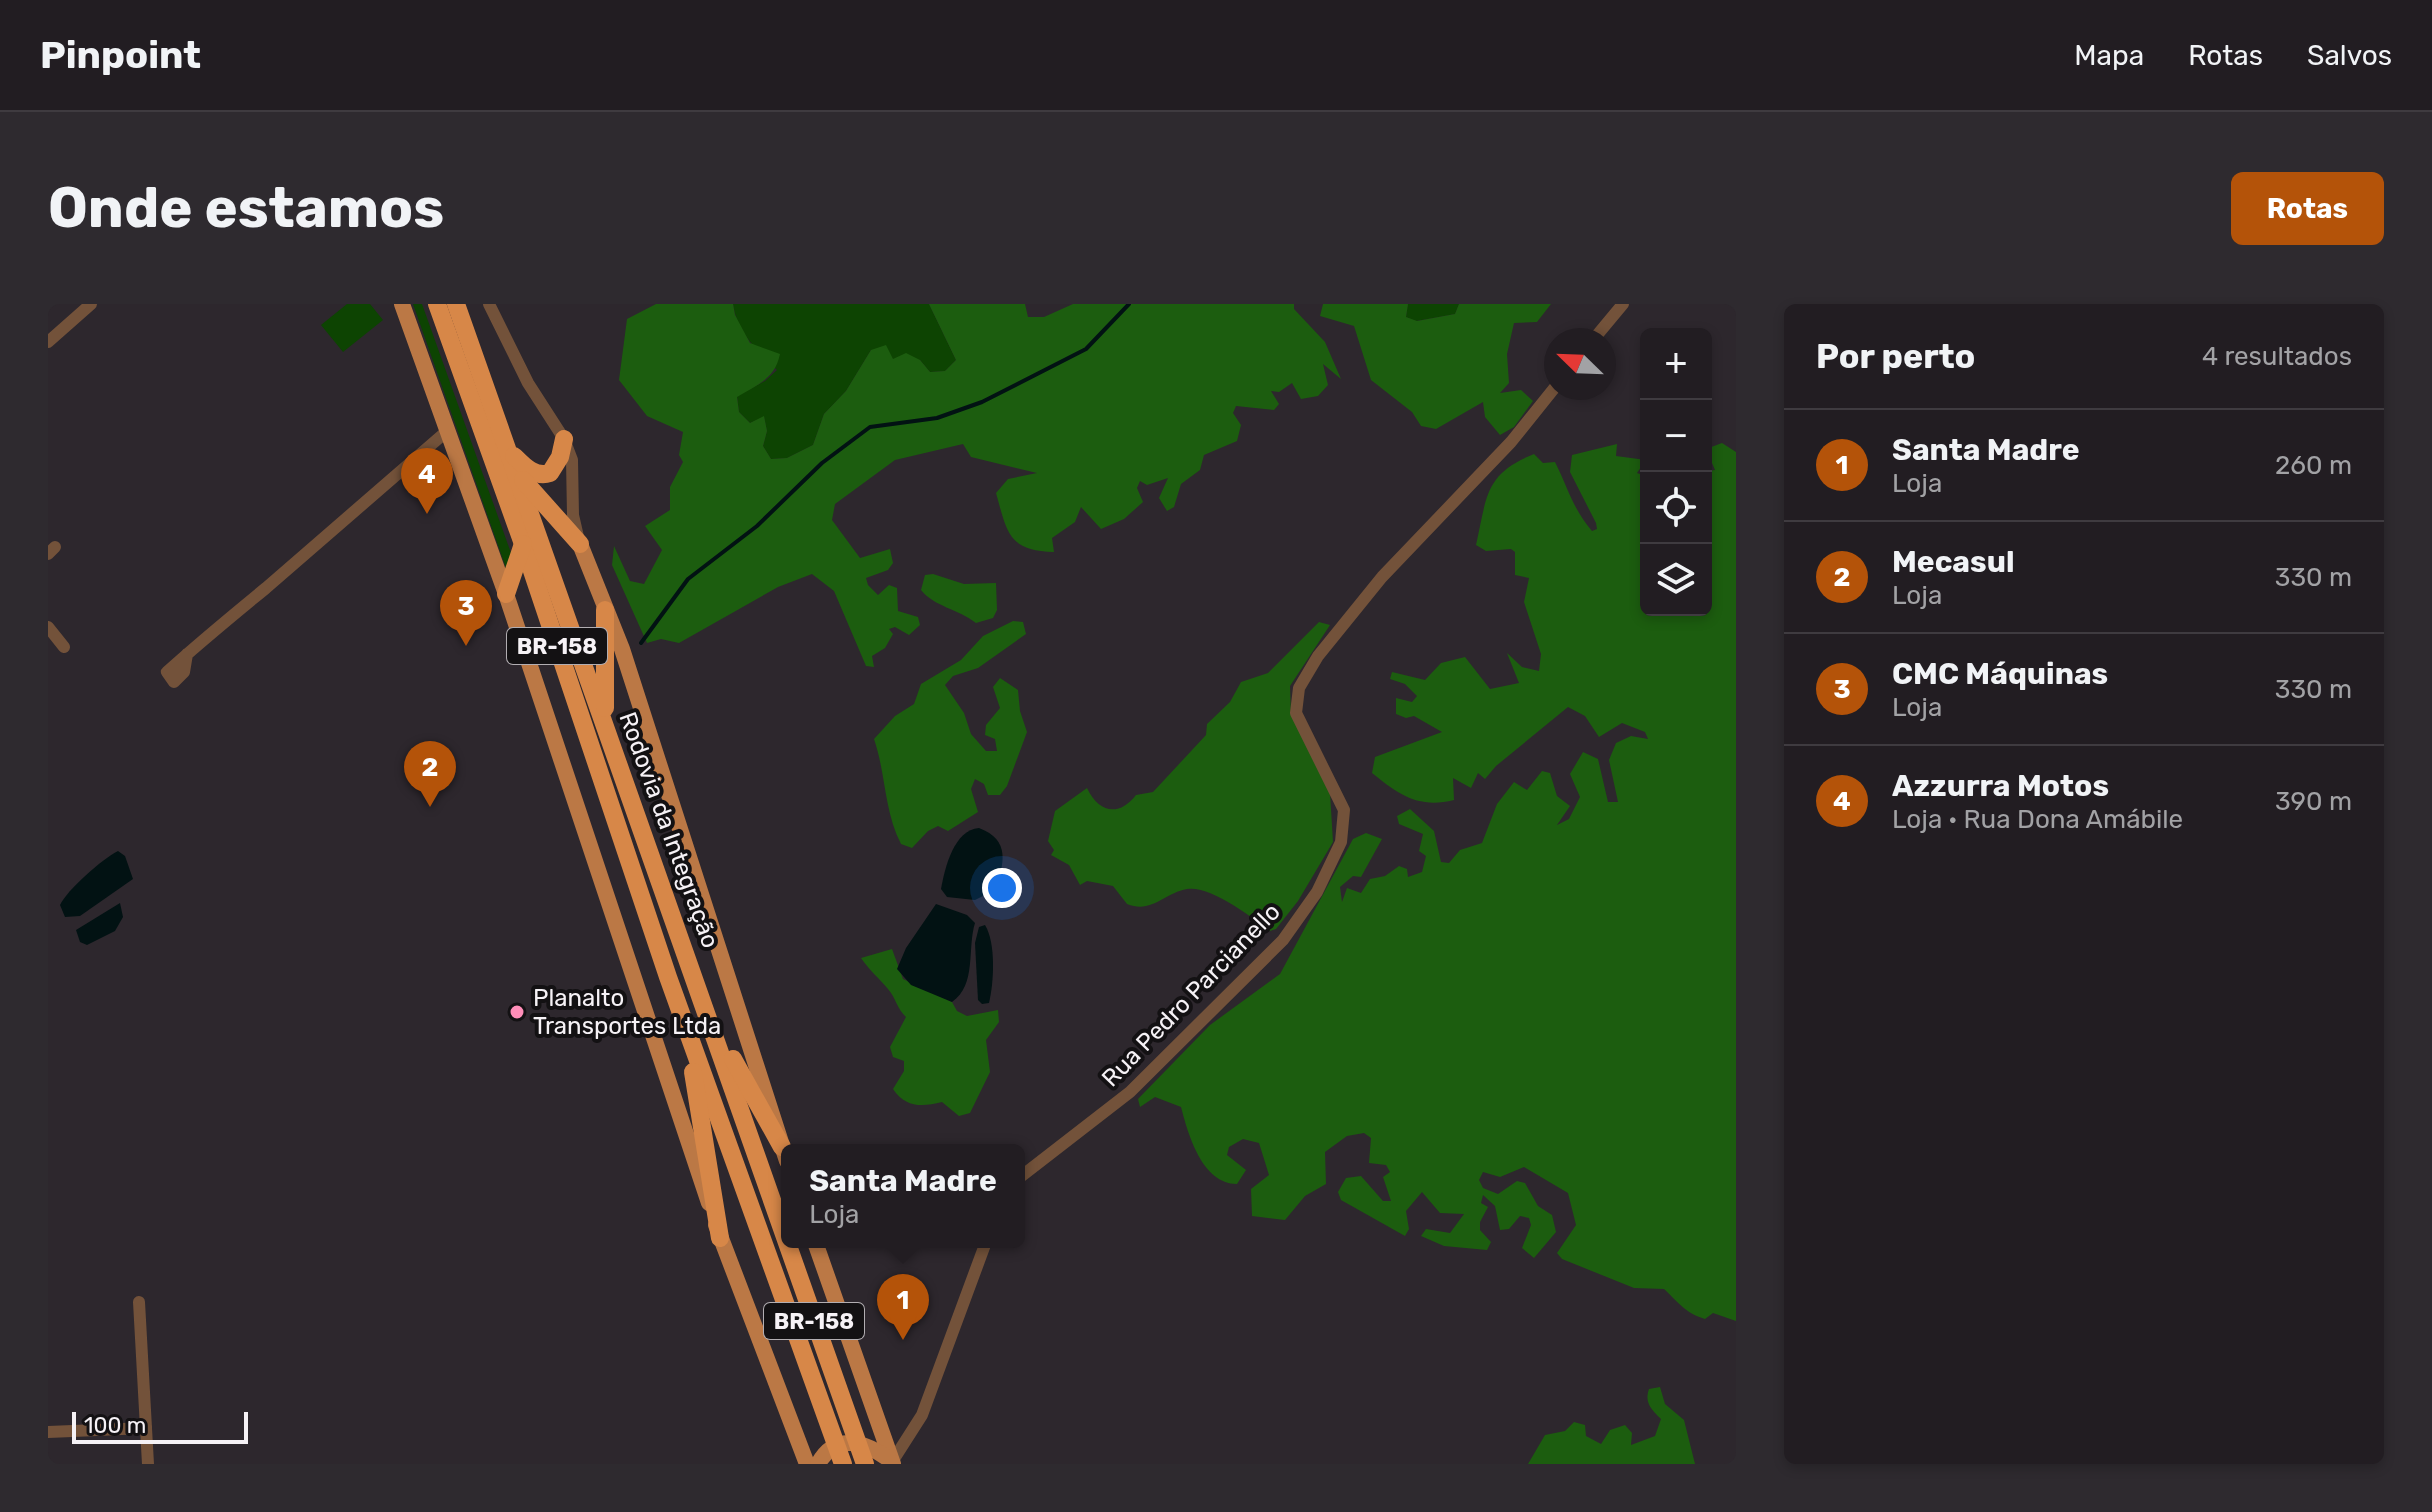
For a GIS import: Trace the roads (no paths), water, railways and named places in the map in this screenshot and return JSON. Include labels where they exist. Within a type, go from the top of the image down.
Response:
[{"type":"highway","name":"Rodovia da Integração","points":[[437,304],[523,544],[681,1011],[843,1464]]},
{"type":"highway","name":"Rodovia da Integração","points":[[456,304],[781,1228]]},
{"type":"highway","points":[[509,452],[529,470],[542,475],[555,469],[564,439]]},
{"type":"highway","name":"BR-158","points":[[515,471],[580,544]]},
{"type":"highway","name":"BR-158","points":[[506,594],[523,544]]},
{"type":"highway","name":"BR-158","points":[[605,610],[605,723]]},
{"type":"highway","name":"BR-158","points":[[693,971],[740,1076],[781,1147]]},
{"type":"highway","name":"BR-158","points":[[681,1011],[720,1238]]},
{"type":"highway","name":"Rodovia da Integração","points":[[788,1248],[865,1464]]},
{"type":"main road","name":"BR-158","points":[[402,304],[506,594],[720,1238],[807,1464]]},
{"type":"main road","name":"BR-158","points":[[580,544],[622,649],[669,804],[764,1081],[782,1144]]},
{"type":"main road","name":"BR-158","points":[[817,1248],[892,1463]]},
{"type":"main road","points":[[818,1464],[827,1450],[854,1441],[873,1447],[892,1463]]},
{"type":"street","points":[[48,342],[91,304]]},
{"type":"street","name":"BR-158","points":[[489,304],[528,383],[564,439],[572,460],[573,515],[580,544]]},
{"type":"street","points":[[1603,328],[1623,304]]},
{"type":"street","name":"Rua Pedro Parcianello","points":[[1025,1173],[1130,1092],[1283,940],[1317,892],[1341,842],[1344,810],[1296,713],[1299,688],[1318,656],[1382,577],[1511,442],[1545,400]]},
{"type":"street","points":[[187,654],[252,593],[270,583],[447,431]]},
{"type":"street","points":[[48,627],[64,647]]},
{"type":"street","points":[[892,1463],[922,1415],[984,1248]]},
{"type":"street","points":[[139,1302],[148,1464]]},
{"type":"street","points":[[48,1432],[146,1428]]},
{"type":"waterway","points":[[641,643],[688,579],[757,526],[822,463],[870,427],[937,418],[982,402],[1086,349],[1129,304]]},
{"type":"place","name":"Azzurra Motos","points":[[427,514]]},
{"type":"place","name":"CMC Máquinas","points":[[466,646]]},
{"type":"place","name":"Mecasul","points":[[430,807]]},
{"type":"place","name":"Planalto Transportes Ltda","points":[[517,1012]]},
{"type":"place","name":"Santa Madre","points":[[903,1340]]}]
